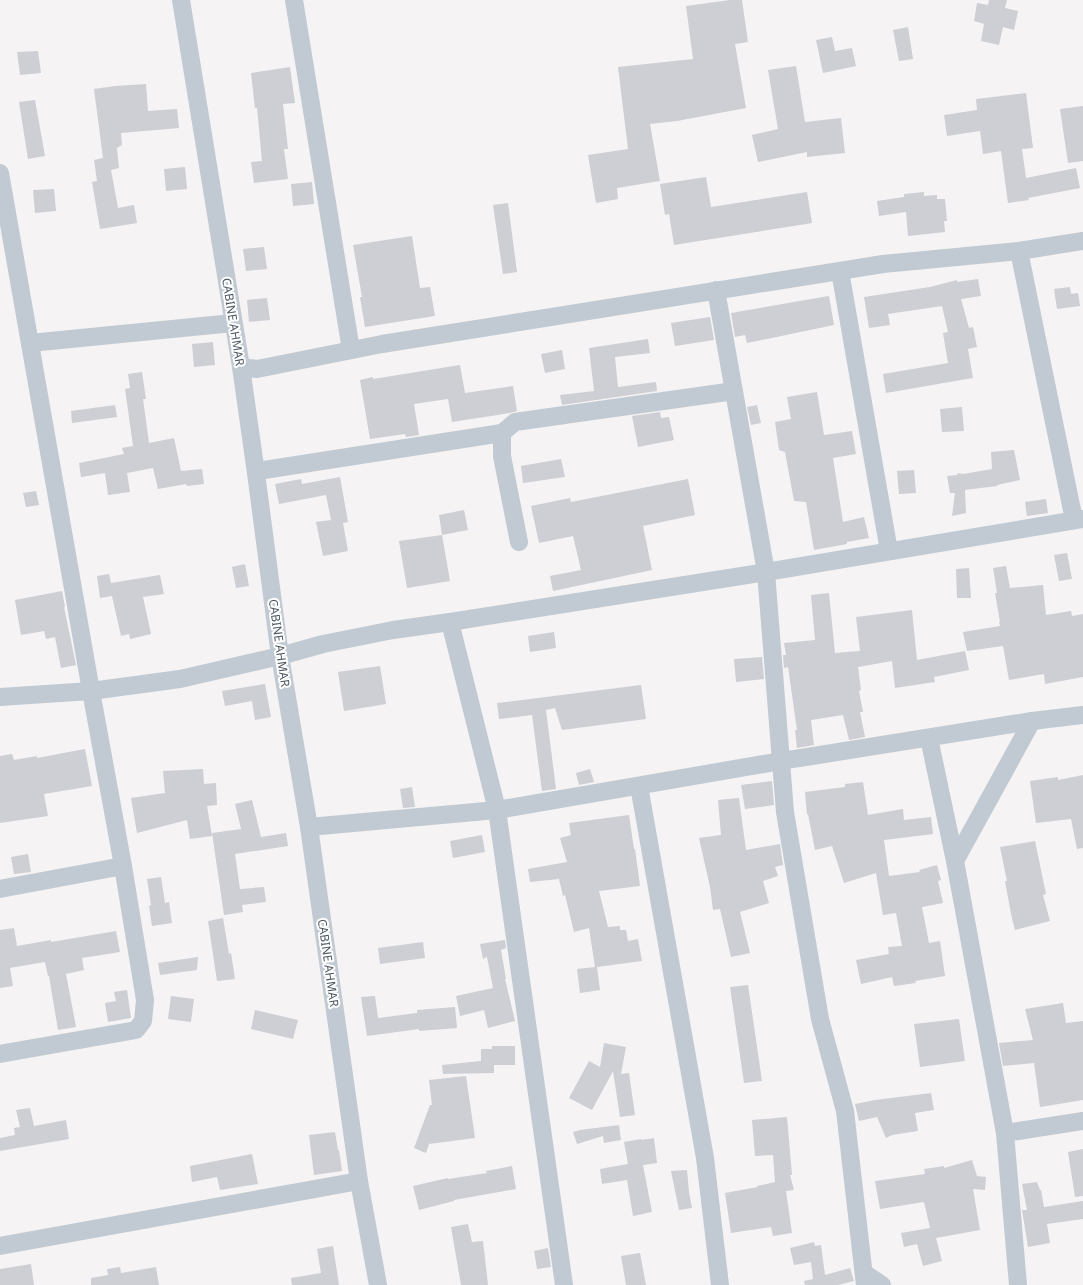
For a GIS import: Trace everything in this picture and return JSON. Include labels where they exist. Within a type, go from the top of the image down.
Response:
[{"type":"street","name":"CABINE AHMAR","points":[[181,0],[241,367],[280,656],[309,827],[360,1181],[378,1285]]},
{"type":"street","points":[[294,0],[351,350]]},
{"type":"street","points":[[0,173],[123,866],[145,1000],[143,1021],[136,1030],[0,1054]]},
{"type":"street","points":[[241,367],[257,368],[351,350],[883,264],[1019,251],[1083,241]]},
{"type":"street","points":[[0,696],[91,691],[180,679],[280,656],[323,644],[393,630],[766,572],[1078,520],[1019,251]]},
{"type":"street","points":[[840,271],[889,551]]},
{"type":"street","points":[[716,290],[766,572],[785,812],[820,1019],[845,1111],[865,1279],[882,1285]]},
{"type":"street","points":[[30,343],[233,323]]},
{"type":"street","points":[[256,473],[264,470],[502,433],[515,422],[734,391]]},
{"type":"street","points":[[502,433],[502,456],[519,542]]},
{"type":"street","points":[[450,622],[497,810],[564,1285]]},
{"type":"street","points":[[309,827],[497,810],[781,761],[1032,721],[1083,715]]},
{"type":"street","points":[[955,861],[1032,721]]},
{"type":"street","points":[[929,738],[955,861],[1005,1133],[1018,1285]]},
{"type":"street","points":[[639,786],[705,1158],[720,1285]]},
{"type":"street","points":[[0,889],[123,866]]},
{"type":"street","points":[[1005,1133],[1083,1121]]},
{"type":"street","points":[[0,1246],[360,1181]]},
{"type":"building","points":[[730,0],[742,0],[748,42],[735,44],[746,108],[677,121],[650,124],[660,181],[617,188],[618,199],[596,203],[588,155],[628,149],[618,67],[693,59],[686,6]]},
{"type":"building","points":[[989,0],[1007,0],[1005,8],[1018,11],[1014,30],[1003,27],[999,45],[981,41],[984,24],[974,21],[977,3],[988,5]]},
{"type":"building","points":[[908,27],[913,59],[899,61],[893,30]]},
{"type":"building","points":[[832,37],[835,51],[852,48],[856,66],[823,73],[816,40]]},
{"type":"building","points":[[38,51],[41,73],[20,75],[17,52]]},
{"type":"building","points":[[796,66],[805,122],[841,118],[845,153],[807,157],[807,152],[758,162],[752,135],[778,129],[768,70]]},
{"type":"building","points":[[290,67],[295,103],[283,104],[288,149],[284,149],[288,179],[254,183],[251,162],[262,161],[257,108],[255,108],[251,73]]},
{"type":"building","points":[[146,84],[148,111],[177,109],[179,128],[121,133],[122,145],[117,148],[119,168],[111,170],[118,208],[134,205],[137,223],[100,229],[92,182],[97,181],[94,160],[103,158],[94,89]]},
{"type":"building","points":[[1026,93],[1033,148],[1022,149],[1026,178],[1076,168],[1080,188],[1028,198],[1029,200],[1008,203],[1001,151],[983,154],[980,131],[947,136],[944,115],[977,110],[976,99]]},
{"type":"building","points":[[35,100],[45,156],[28,159],[19,102]]},
{"type":"building","points":[[1083,106],[1083,161],[1068,163],[1060,109]]},
{"type":"building","points":[[185,167],[187,189],[166,191],[164,169]]},
{"type":"building","points":[[706,177],[711,207],[807,192],[812,223],[674,245],[669,214],[665,215],[660,184]]},
{"type":"building","points":[[312,182],[314,204],[293,206],[291,184]]},
{"type":"building","points":[[54,189],[56,211],[35,213],[33,190]]},
{"type":"building","points":[[924,192],[924,196],[937,195],[937,199],[945,199],[947,221],[944,221],[945,232],[908,236],[906,212],[879,216],[877,201],[904,197],[904,194]]},
{"type":"building","points":[[508,203],[517,272],[503,274],[493,205]]},
{"type":"building","points":[[412,236],[420,288],[430,287],[435,316],[365,327],[360,297],[362,297],[353,245]]},
{"type":"building","points":[[264,247],[267,269],[246,271],[243,249]]},
{"type":"building","points":[[978,279],[981,296],[961,299],[969,328],[973,327],[977,347],[968,349],[973,378],[886,393],[883,374],[948,363],[943,333],[948,332],[942,306],[888,314],[890,325],[869,328],[864,297],[930,287],[957,280],[957,282]]},
{"type":"building","points":[[1070,287],[1071,294],[1078,293],[1080,306],[1057,309],[1054,289]]},
{"type":"building","points":[[829,296],[834,325],[747,343],[745,335],[735,337],[731,313]]},
{"type":"building","points":[[267,298],[270,320],[249,322],[247,300]]},
{"type":"building","points":[[710,317],[714,340],[675,346],[671,323]]},
{"type":"building","points":[[648,339],[650,353],[615,357],[618,387],[656,382],[657,391],[562,405],[560,395],[594,391],[589,348]]},
{"type":"building","points":[[213,342],[215,365],[194,367],[192,344]]},
{"type":"building","points":[[562,350],[565,369],[545,373],[541,354]]},
{"type":"building","points":[[460,365],[465,393],[513,386],[517,411],[452,422],[448,399],[414,404],[419,435],[406,437],[405,434],[370,439],[360,380]]},
{"type":"building","points":[[142,372],[146,399],[143,399],[149,443],[174,438],[181,471],[202,469],[204,484],[187,486],[186,484],[158,489],[153,468],[127,473],[130,492],[108,495],[105,473],[81,477],[79,463],[124,454],[122,448],[133,446],[125,389],[130,388],[128,374]]},
{"type":"building","points":[[817,392],[824,435],[852,431],[856,454],[833,458],[843,522],[864,517],[869,538],[814,550],[806,502],[794,501],[785,452],[779,450],[775,422],[791,419],[787,397]]},
{"type":"building","points":[[115,405],[117,417],[72,423],[71,411]]},
{"type":"building","points":[[757,405],[761,423],[751,425],[747,407]]},
{"type":"building","points":[[962,407],[964,431],[942,432],[940,409]]},
{"type":"building","points":[[660,412],[661,418],[669,417],[674,440],[638,447],[632,416]]},
{"type":"building","points":[[1014,450],[1020,480],[997,486],[965,490],[966,513],[952,516],[955,493],[950,493],[947,476],[957,475],[958,473],[963,474],[992,469],[991,452]]},
{"type":"building","points":[[561,459],[565,477],[523,483],[521,466]]},
{"type":"building","points":[[914,470],[916,493],[899,494],[897,471]]},
{"type":"building","points":[[340,477],[348,522],[343,523],[348,551],[323,556],[316,522],[331,520],[326,495],[279,504],[275,484],[301,479],[302,484]]},
{"type":"building","points":[[688,479],[695,515],[643,526],[652,570],[553,591],[550,576],[581,570],[573,536],[539,543],[531,506],[570,498],[571,502]]},
{"type":"building","points":[[36,491],[39,505],[26,507],[23,493]]},
{"type":"building","points":[[1046,499],[1048,513],[1027,516],[1025,502]]},
{"type":"building","points":[[464,510],[468,530],[442,535],[439,515]]},
{"type":"building","points":[[442,535],[450,581],[407,588],[399,541]]},
{"type":"building","points":[[1067,553],[1072,579],[1059,581],[1054,555]]},
{"type":"building","points":[[245,564],[249,586],[236,588],[232,567]]},
{"type":"building","points":[[1006,566],[1010,588],[1043,585],[1046,615],[1071,611],[1072,616],[1083,614],[1083,677],[1045,684],[1044,674],[1009,680],[1003,646],[967,651],[963,632],[1000,626],[993,568]]},
{"type":"building","points":[[969,568],[971,598],[957,598],[956,569]]},
{"type":"building","points":[[109,574],[111,583],[160,575],[164,594],[143,597],[151,634],[130,639],[129,634],[121,636],[112,596],[100,598],[97,576]]},
{"type":"building","points":[[62,591],[76,665],[61,668],[55,637],[46,639],[44,631],[21,635],[15,600]]},
{"type":"building","points":[[829,593],[835,653],[860,651],[856,617],[912,610],[917,660],[965,651],[969,670],[934,677],[935,682],[895,688],[892,661],[858,667],[861,690],[859,691],[863,712],[860,712],[865,737],[849,740],[843,715],[811,720],[814,745],[797,748],[795,730],[797,730],[788,667],[784,668],[783,655],[786,655],[784,643],[815,640],[811,595]]},
{"type":"building","points":[[554,632],[556,648],[530,652],[528,636]]},
{"type":"building","points":[[762,657],[764,679],[736,682],[734,659]]},
{"type":"building","points":[[380,666],[386,704],[344,711],[338,672]]},
{"type":"building","points":[[265,684],[271,717],[255,720],[252,701],[225,706],[222,691]]},
{"type":"building","points":[[641,685],[646,719],[562,730],[555,708],[546,710],[556,789],[542,791],[532,715],[499,719],[497,703]]},
{"type":"building","points":[[85,749],[92,786],[44,794],[48,816],[0,823],[0,756],[12,754],[14,760],[37,756],[37,758]]},
{"type":"building","points":[[203,769],[204,784],[216,783],[217,805],[207,806],[212,836],[190,839],[187,820],[137,833],[131,798],[165,793],[163,771]]},
{"type":"building","points":[[590,769],[594,782],[579,785],[576,773]]},
{"type":"building","points":[[1083,775],[1083,848],[1077,849],[1071,819],[1036,823],[1030,781],[1058,777],[1058,780]]},
{"type":"building","points":[[772,781],[774,805],[745,809],[741,785]]},
{"type":"building","points":[[863,782],[868,815],[903,809],[904,820],[931,817],[933,834],[884,840],[889,876],[920,872],[919,870],[937,865],[941,880],[938,881],[943,903],[922,907],[929,943],[940,941],[945,976],[915,981],[916,983],[894,986],[892,977],[861,984],[856,960],[889,954],[888,947],[902,946],[896,913],[883,915],[876,873],[844,883],[832,846],[815,850],[808,814],[807,815],[805,792],[845,787],[845,784]]},
{"type":"building","points":[[412,787],[415,807],[403,808],[400,789]]},
{"type":"building","points":[[739,798],[746,850],[780,844],[783,865],[775,867],[778,876],[763,881],[769,903],[740,912],[750,953],[731,957],[720,909],[713,910],[710,887],[699,838],[721,835],[718,800]]},
{"type":"building","points":[[252,800],[261,837],[286,833],[288,846],[235,854],[240,889],[264,887],[266,902],[242,905],[243,912],[224,915],[212,833],[241,829],[235,804]]},
{"type":"building","points":[[629,815],[640,886],[599,891],[608,927],[620,926],[620,930],[626,930],[628,941],[638,939],[642,961],[597,967],[600,990],[580,993],[577,969],[595,967],[589,928],[574,932],[565,895],[563,896],[559,879],[530,882],[528,869],[567,862],[560,838],[571,835],[569,823]]},
{"type":"building","points":[[482,835],[485,852],[453,858],[450,841]]},
{"type":"building","points":[[1035,841],[1046,894],[1043,895],[1050,921],[1015,930],[1000,847]]},
{"type":"building","points":[[28,854],[31,872],[14,874],[11,857]]},
{"type":"building","points":[[161,877],[165,903],[169,902],[172,923],[152,926],[149,906],[151,905],[147,879]]},
{"type":"building","points":[[223,918],[235,979],[217,981],[208,921]]},
{"type":"building","points":[[14,928],[17,946],[116,931],[120,952],[82,958],[84,970],[66,974],[76,1027],[58,1030],[49,976],[45,962],[10,968],[13,986],[0,988],[0,930]]},
{"type":"building","points":[[505,940],[506,948],[501,950],[505,979],[515,1021],[488,1028],[484,1010],[460,1016],[456,996],[493,988],[487,957],[483,959],[480,944]]},
{"type":"building","points":[[423,942],[425,958],[380,964],[378,948]]},
{"type":"building","points":[[198,957],[197,970],[160,975],[158,963]]},
{"type":"building","points":[[748,985],[762,1081],[744,1083],[730,987]]},
{"type":"building","points":[[127,990],[131,1018],[108,1022],[105,1003],[116,1001],[114,992]]},
{"type":"building","points":[[171,996],[194,999],[191,1022],[168,1019]]},
{"type":"building","points":[[375,996],[378,1018],[417,1013],[417,1010],[455,1007],[457,1028],[419,1031],[419,1029],[367,1036],[361,997]]},
{"type":"building","points":[[1063,1003],[1066,1023],[1083,1021],[1083,1100],[1040,1107],[1034,1063],[1003,1066],[999,1043],[1033,1040],[1025,1009]]},
{"type":"building","points":[[255,1010],[298,1020],[293,1039],[251,1029]]},
{"type":"building","points":[[959,1019],[965,1061],[920,1067],[914,1024]]},
{"type":"building","points":[[604,1043],[626,1047],[621,1074],[629,1073],[635,1115],[620,1117],[613,1071],[592,1110],[569,1098],[589,1061],[600,1067]]},
{"type":"building","points":[[492,1046],[515,1046],[515,1065],[494,1065],[494,1073],[443,1074],[442,1065],[481,1061],[481,1049],[492,1049]]},
{"type":"building","points":[[466,1076],[475,1138],[429,1144],[426,1153],[414,1148],[430,1105],[432,1105],[429,1080]]},
{"type":"building","points":[[931,1093],[934,1110],[915,1113],[918,1131],[892,1135],[886,1138],[877,1117],[859,1121],[855,1104]]},
{"type":"building","points":[[30,1108],[34,1126],[66,1120],[69,1139],[0,1151],[0,1138],[15,1135],[14,1128],[20,1127],[16,1110]]},
{"type":"building","points":[[787,1117],[792,1175],[790,1175],[794,1190],[786,1191],[792,1233],[773,1236],[771,1227],[731,1233],[725,1193],[758,1187],[757,1186],[775,1182],[773,1155],[755,1156],[752,1120]]},
{"type":"building","points":[[619,1125],[621,1140],[604,1143],[603,1136],[577,1144],[573,1132],[580,1130]]},
{"type":"building","points":[[335,1132],[342,1171],[314,1175],[309,1135]]},
{"type":"building","points":[[654,1138],[657,1163],[643,1165],[652,1212],[633,1216],[627,1180],[602,1184],[600,1169],[628,1164],[624,1142]]},
{"type":"building","points":[[1083,1149],[1083,1196],[1075,1197],[1068,1152]]},
{"type":"building","points":[[252,1154],[258,1184],[220,1190],[217,1177],[192,1182],[190,1166]]},
{"type":"building","points":[[972,1160],[977,1176],[986,1177],[985,1190],[973,1189],[980,1230],[936,1238],[942,1261],[923,1266],[917,1244],[904,1247],[901,1233],[930,1228],[924,1202],[880,1209],[875,1181],[925,1174],[924,1169],[944,1166],[944,1168]]},
{"type":"building","points":[[512,1166],[516,1189],[454,1200],[419,1210],[413,1186],[448,1178],[487,1173],[486,1171]]},
{"type":"building","points":[[687,1170],[692,1208],[679,1210],[671,1171]]},
{"type":"building","points":[[1037,1182],[1041,1190],[1044,1207],[1083,1201],[1083,1219],[1047,1224],[1050,1243],[1028,1247],[1022,1210],[1027,1210],[1022,1184]]},
{"type":"building","points":[[468,1224],[472,1242],[483,1241],[488,1285],[461,1285],[451,1227]]},
{"type":"building","points":[[814,1242],[815,1246],[821,1245],[825,1275],[850,1268],[854,1281],[838,1285],[805,1285],[804,1281],[813,1279],[811,1262],[794,1265],[790,1248]]},
{"type":"building","points":[[333,1246],[339,1285],[292,1285],[291,1278],[321,1273],[317,1249]]},
{"type":"building","points":[[548,1248],[551,1267],[537,1269],[534,1251]]},
{"type":"building","points":[[640,1253],[646,1285],[626,1285],[621,1256]]},
{"type":"building","points":[[31,1264],[34,1285],[0,1285],[0,1269]]},
{"type":"building","points":[[120,1267],[121,1273],[156,1267],[159,1285],[91,1285],[91,1278],[108,1275],[107,1269]]}]
